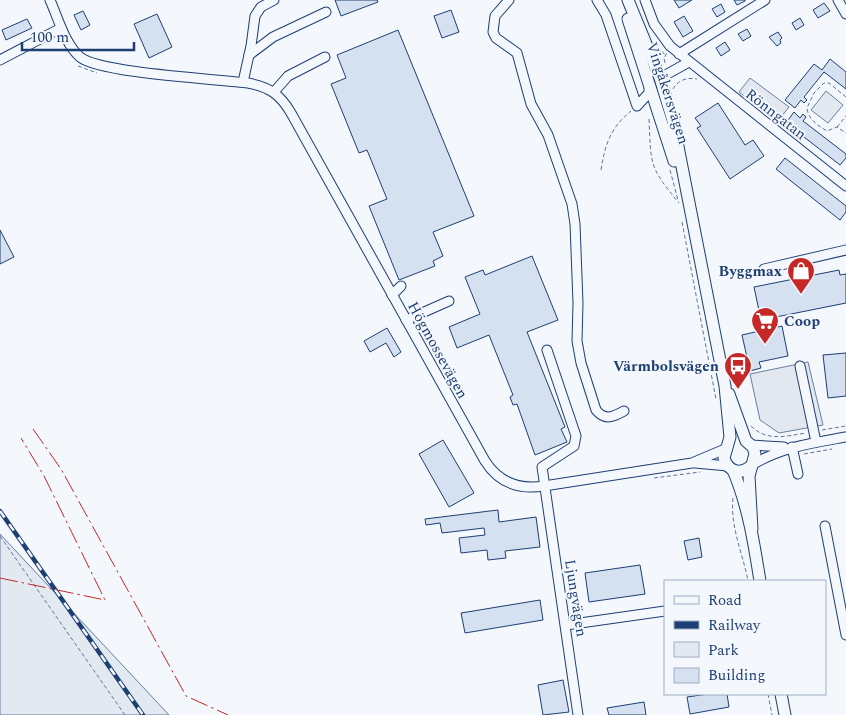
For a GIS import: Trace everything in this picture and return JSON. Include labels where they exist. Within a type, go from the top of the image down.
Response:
[{"type":"main road","name":"Vingåkersvägen","points":[[623,0],[683,199],[725,386],[729,428],[724,458],[730,468],[752,529]]},
{"type":"main road","name":"Vingåkersvägen","points":[[628,0],[660,78],[673,121],[683,199]]},
{"type":"main road","points":[[648,81],[660,78]]},
{"type":"main road","name":"Vingåkersvägen","points":[[725,386],[748,443],[755,454],[751,466],[752,529],[760,580]]},
{"type":"main road","points":[[727,447],[737,440],[748,443]]},
{"type":"main road","points":[[730,468],[742,471],[751,466]]},
{"type":"main road","points":[[781,695],[785,715]]},
{"type":"street","points":[[50,0],[74,51],[89,63],[112,68],[242,82],[264,86],[274,92],[288,76],[325,57]]},
{"type":"street","points":[[242,82],[249,55],[256,12],[274,0]]},
{"type":"street","points":[[510,0],[495,16],[493,32],[496,38],[517,53],[531,104],[548,135],[572,204],[575,224],[578,303],[577,341],[581,363],[596,410],[601,416],[610,418],[624,411]]},
{"type":"street","points":[[597,0],[606,15],[637,106],[649,93],[648,81]]},
{"type":"street","name":"Vingåkersvägen","points":[[645,0],[661,36],[679,54]]},
{"type":"street","points":[[679,54],[766,0]]},
{"type":"street","points":[[838,0],[846,14]]},
{"type":"street","points":[[249,55],[272,37],[326,12]]},
{"type":"street","points":[[0,60],[48,37],[62,28]]},
{"type":"street","name":"Rönngatan","points":[[679,54],[846,186]]},
{"type":"street","points":[[660,78],[689,62]]},
{"type":"street","name":"Högmossevägen","points":[[274,92],[291,113],[490,469],[501,480],[510,484],[534,488],[692,463],[727,447]]},
{"type":"street","points":[[764,269],[846,250]]},
{"type":"street","points":[[392,295],[401,286]]},
{"type":"street","points":[[406,320],[449,301]]},
{"type":"street","name":"Ljungvägen","points":[[547,350],[576,436],[574,446],[542,466],[578,715]]},
{"type":"street","points":[[800,366],[816,442]]},
{"type":"street","points":[[751,466],[768,455],[793,452],[816,442],[846,437]]},
{"type":"street","points":[[748,443],[793,452]]},
{"type":"street","points":[[793,452],[798,474]]},
{"type":"street","name":"Högmossevägen","points":[[692,463],[730,468]]},
{"type":"street","points":[[825,526],[846,635]]},
{"type":"street","points":[[566,625],[664,611]]},
{"type":"path","points":[[672,95],[674,87],[679,81],[691,78],[700,80]]},
{"type":"path","points":[[846,97],[829,83],[824,83],[814,93],[807,108],[811,119],[827,130],[837,127],[846,116]]},
{"type":"path","points":[[602,170],[606,142],[611,131],[637,106]]},
{"type":"path","points":[[649,114],[651,162],[658,178],[683,199]]},
{"type":"path","points":[[837,127],[846,134]]},
{"type":"path","points":[[682,222],[716,399]]},
{"type":"path","points":[[750,424],[761,434],[772,437],[846,426]]},
{"type":"path","points":[[793,452],[837,448]]},
{"type":"path","points":[[732,492],[732,512],[737,537],[744,556],[748,580]]},
{"type":"path","points":[[0,536],[125,715]]},
{"type":"path","points":[[768,695],[772,715]]},
{"type":"green space","points":[[826,91],[843,105],[828,123],[811,110]]},
{"type":"green space","points":[[0,534],[169,715],[0,715]]},
{"type":"shaded area","points":[[750,78],[789,107],[777,122],[739,92]]},
{"type":"shaded area","points":[[808,362],[823,425],[779,433],[760,420],[750,374]]},
{"type":"building","points":[[335,0],[377,0],[378,2],[341,16]]},
{"type":"building","points":[[674,0],[692,0],[679,8]]},
{"type":"building","points":[[734,0],[745,0],[745,1],[737,5]]},
{"type":"building","points":[[824,3],[830,11],[818,18],[813,10]]},
{"type":"building","points":[[721,4],[725,12],[717,17],[712,9]]},
{"type":"building","points":[[451,10],[459,32],[442,38],[434,16]]},
{"type":"building","points":[[83,11],[90,25],[81,30],[74,15]]},
{"type":"building","points":[[157,14],[172,47],[149,58],[134,24]]},
{"type":"building","points":[[684,16],[693,31],[683,37],[674,22]]},
{"type":"building","points":[[800,18],[804,25],[796,30],[792,23]]},
{"type":"building","points":[[27,19],[32,28],[6,40],[2,30]]},
{"type":"building","points":[[747,29],[751,36],[743,41],[738,34]]},
{"type":"building","points":[[398,30],[474,216],[433,232],[443,256],[433,261],[435,266],[399,280],[369,206],[387,199],[367,150],[359,153],[331,84],[346,78],[337,55]]},
{"type":"building","points":[[778,32],[782,38],[780,40],[781,43],[777,46],[769,37]]},
{"type":"building","points":[[725,42],[730,50],[721,56],[716,48]]},
{"type":"building","points":[[830,59],[846,72],[846,89],[824,72],[804,97],[807,100],[804,103],[801,100],[795,108],[785,100],[814,64],[822,70]]},
{"type":"building","points":[[718,103],[745,145],[753,140],[764,156],[730,179],[697,128],[701,126],[695,118]]},
{"type":"building","points":[[794,112],[800,118],[803,114],[806,117],[803,121],[846,154],[846,158],[840,165],[786,123]]},
{"type":"building","points":[[785,158],[846,206],[846,212],[840,220],[776,169]]},
{"type":"building","points":[[0,230],[14,257],[0,264]]},
{"type":"building","points":[[532,256],[558,320],[527,332],[565,427],[561,429],[567,442],[535,455],[517,404],[513,405],[510,397],[513,395],[489,335],[457,348],[449,327],[480,314],[465,277],[483,270],[485,275]]},
{"type":"building","name":"Byggmax","points":[[839,270],[840,275],[846,274],[846,303],[761,320],[754,287]]},
{"type":"building","name":"Coop","points":[[782,326],[788,356],[759,362],[761,368],[750,371],[742,335]]},
{"type":"building","points":[[387,328],[401,352],[394,357],[386,343],[370,352],[364,341]]},
{"type":"building","points":[[846,353],[846,396],[828,398],[823,355]]},
{"type":"building","points":[[443,440],[474,493],[449,507],[419,454]]},
{"type":"building","points":[[498,510],[499,522],[536,517],[540,547],[505,551],[506,558],[488,560],[487,550],[461,553],[459,538],[485,535],[484,528],[442,533],[440,523],[426,525],[425,519]]},
{"type":"building","points":[[699,538],[702,557],[688,560],[684,541]]},
{"type":"building","points":[[640,565],[645,594],[589,602],[585,573]]},
{"type":"building","points":[[540,600],[543,620],[465,633],[461,613]]},
{"type":"building","points":[[563,680],[569,712],[543,715],[538,685]]},
{"type":"building","points":[[727,695],[729,707],[690,714],[687,697]]},
{"type":"building","points":[[644,702],[646,715],[609,715],[607,708]]},
{"type":"railway","points":[[0,511],[143,715]]},
{"type":"power","points":[[33,429],[61,469],[186,696],[228,715]]},
{"type":"power","points":[[0,578],[105,600],[44,476],[21,438]]},
{"type":"place","name":"Byggmax","points":[[801,295]]},
{"type":"place","name":"Coop","points":[[765,345]]},
{"type":"place","name":"Värmbolsvägen","points":[[738,390]]}]
